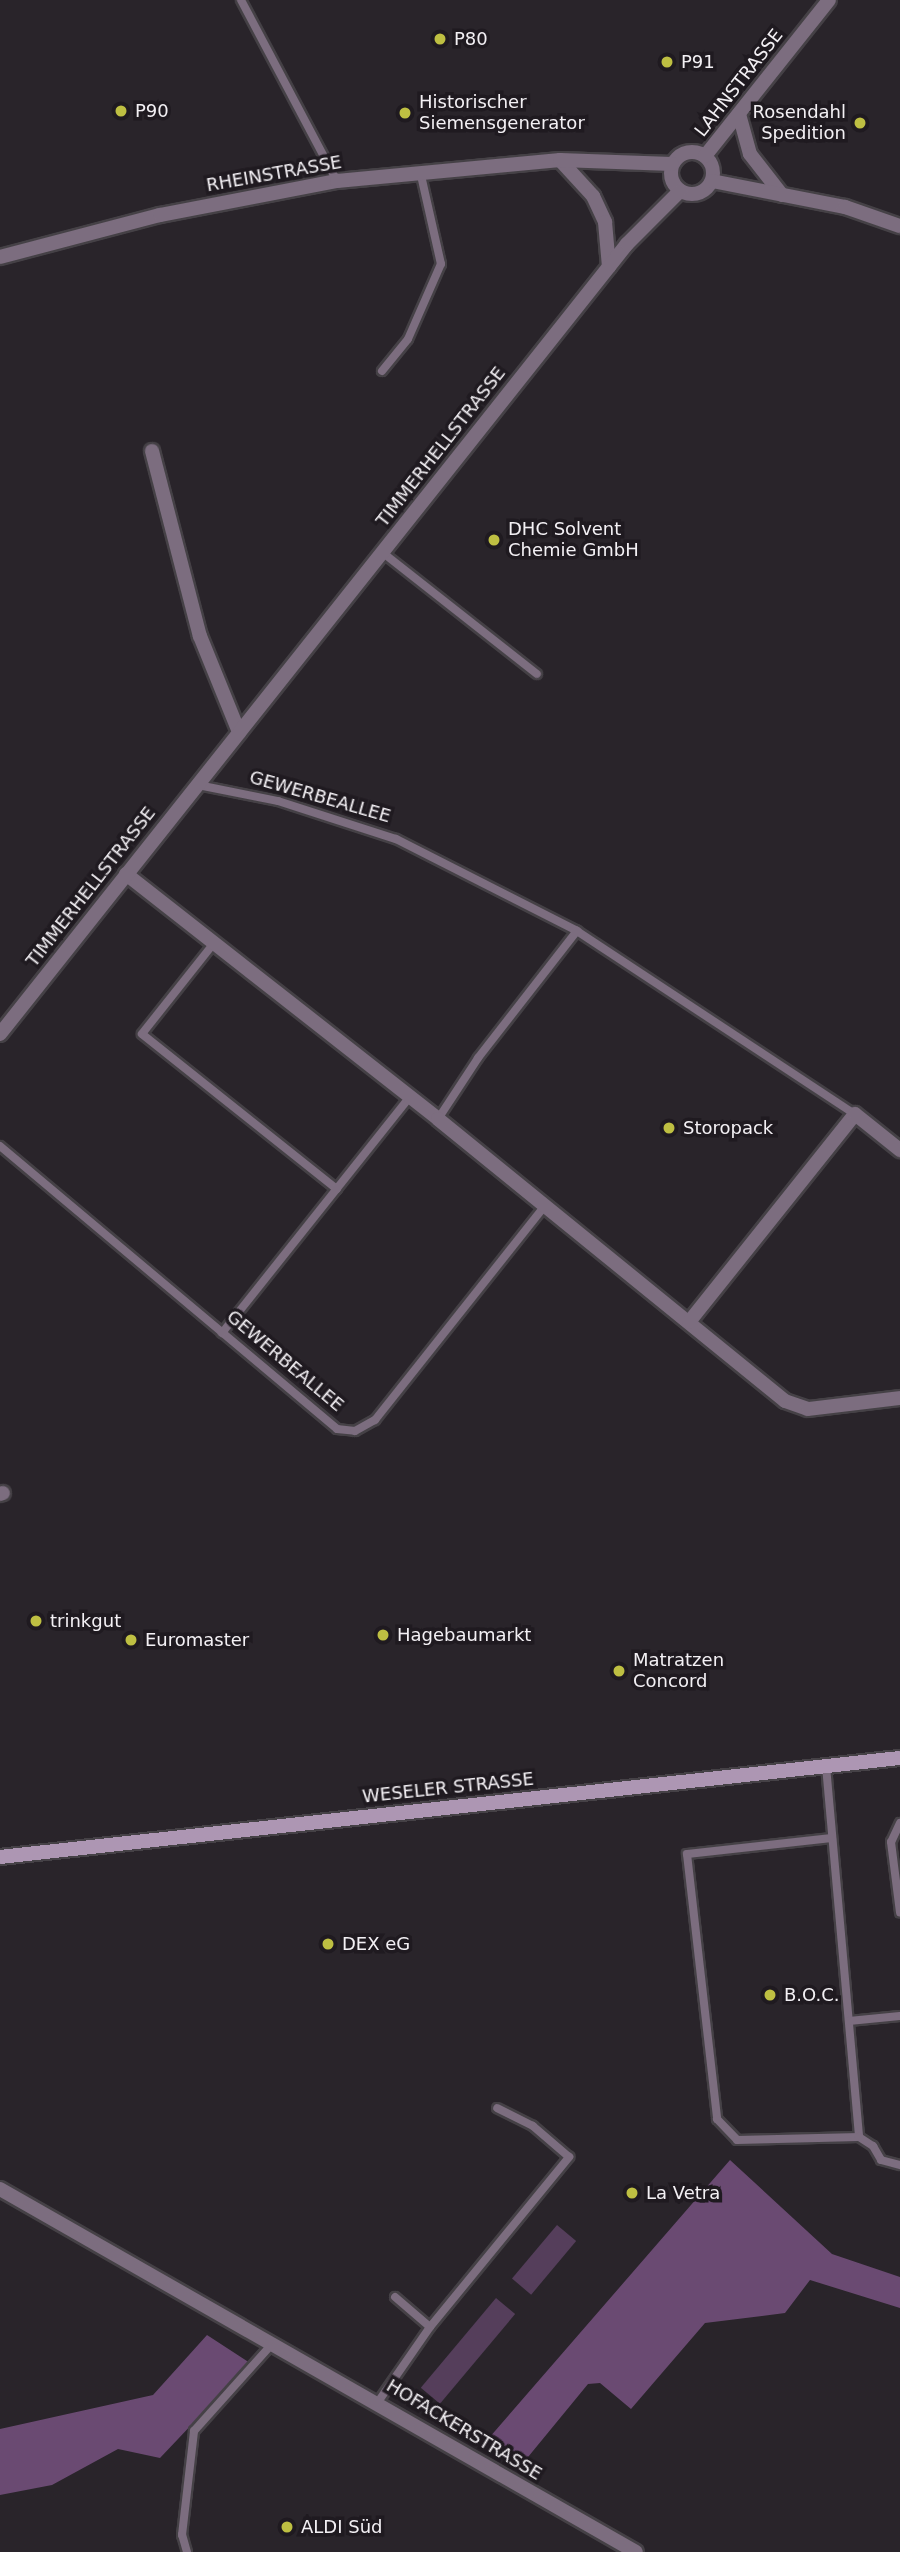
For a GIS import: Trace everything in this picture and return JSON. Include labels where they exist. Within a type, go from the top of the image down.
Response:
[{"type":"main road","name":"WESELER STRASSE","points":[[0,1857],[900,1758]]},
{"type":"street","name":"LAHNSTRASSE","points":[[705,156],[829,0]]},
{"type":"street","points":[[738,114],[750,154],[782,195]]},
{"type":"street","points":[[686,152],[705,156],[713,170],[712,181],[700,193],[680,191],[673,184],[672,164],[686,152]]},
{"type":"street","name":"RHEINSTRASSE","points":[[0,257],[160,215],[337,181],[420,171],[560,160],[672,164]]},
{"type":"street","points":[[560,160],[593,196],[605,222],[609,267]]},
{"type":"street","points":[[712,181],[845,208],[900,226]]},
{"type":"street","name":"TIMMERHELLSTRASSE","points":[[0,1034],[609,267],[680,191]]},
{"type":"street","points":[[152,450],[200,636],[239,732]]},
{"type":"street","points":[[126,874],[799,1407],[900,1398]]},
{"type":"street","points":[[689,1322],[855,1114]]},
{"type":"street","name":"GEWERBEALLEE","points":[[855,1114],[900,1150]]},
{"type":"street","name":"HOFACKERSTRASSE","points":[[0,2189],[378,2402],[636,2552]]},
{"type":"lane","points":[[241,0],[337,181]]},
{"type":"lane","points":[[382,371],[408,339],[441,264],[420,171]]},
{"type":"lane","points":[[382,552],[537,674]]},
{"type":"lane","name":"GEWERBEALLEE","points":[[198,785],[278,801],[396,839],[578,931],[855,1114]]},
{"type":"lane","points":[[438,1119],[478,1058],[578,931]]},
{"type":"lane","points":[[214,943],[142,1034],[337,1189]]},
{"type":"lane","points":[[222,1333],[410,1097]]},
{"type":"lane","name":"GEWERBEALLEE","points":[[0,1146],[337,1429],[355,1431],[375,1420],[544,1206]]},
{"type":"lane","points":[[826,1766],[859,2137]]},
{"type":"lane","points":[[900,1823],[891,1842],[900,1912]]},
{"type":"lane","points":[[832,1838],[687,1854],[717,2119],[737,2140],[859,2137],[873,2146],[881,2160],[898,2165]]},
{"type":"lane","points":[[849,2021],[900,2016]]},
{"type":"lane","points":[[378,2402],[430,2327],[569,2157],[533,2126],[497,2108]]},
{"type":"lane","points":[[395,2297],[430,2327]]},
{"type":"lane","points":[[187,2552],[182,2535],[194,2431],[272,2344]]},
{"type":"shaded area","points":[[730,2160],[832,2254],[900,2277],[900,2308],[810,2280],[785,2313],[705,2323],[631,2409],[600,2383],[588,2384],[519,2468],[482,2446]]},
{"type":"shaded area","points":[[557,2225],[576,2241],[531,2295],[512,2279]]},
{"type":"shaded area","points":[[496,2298],[515,2314],[440,2404],[421,2388]]},
{"type":"shaded area","points":[[207,2335],[250,2363],[160,2458],[118,2449],[52,2485],[0,2495],[0,2429],[153,2395]]},
{"type":"place","name":"P80","points":[[440,39]]},
{"type":"place","name":"P91","points":[[667,62]]},
{"type":"place","name":"P90","points":[[121,111]]},
{"type":"place","name":"Historischer Siemensgenerator","points":[[405,113]]},
{"type":"place","name":"Rosendahl Spedition","points":[[860,123]]},
{"type":"place","name":"DHC Solvent Chemie GmbH","points":[[494,540]]},
{"type":"place","name":"Storopack","points":[[669,1128]]},
{"type":"place","name":"trinkgut","points":[[36,1621]]},
{"type":"place","name":"Hagebaumarkt","points":[[383,1635]]},
{"type":"place","name":"Euromaster","points":[[131,1640]]},
{"type":"place","name":"Matratzen Concord","points":[[619,1671]]},
{"type":"place","name":"DEX eG","points":[[328,1944]]},
{"type":"place","name":"B.O.C.","points":[[770,1995]]},
{"type":"place","name":"La Vetra","points":[[632,2193]]},
{"type":"place","name":"ALDI Süd","points":[[287,2527]]}]
